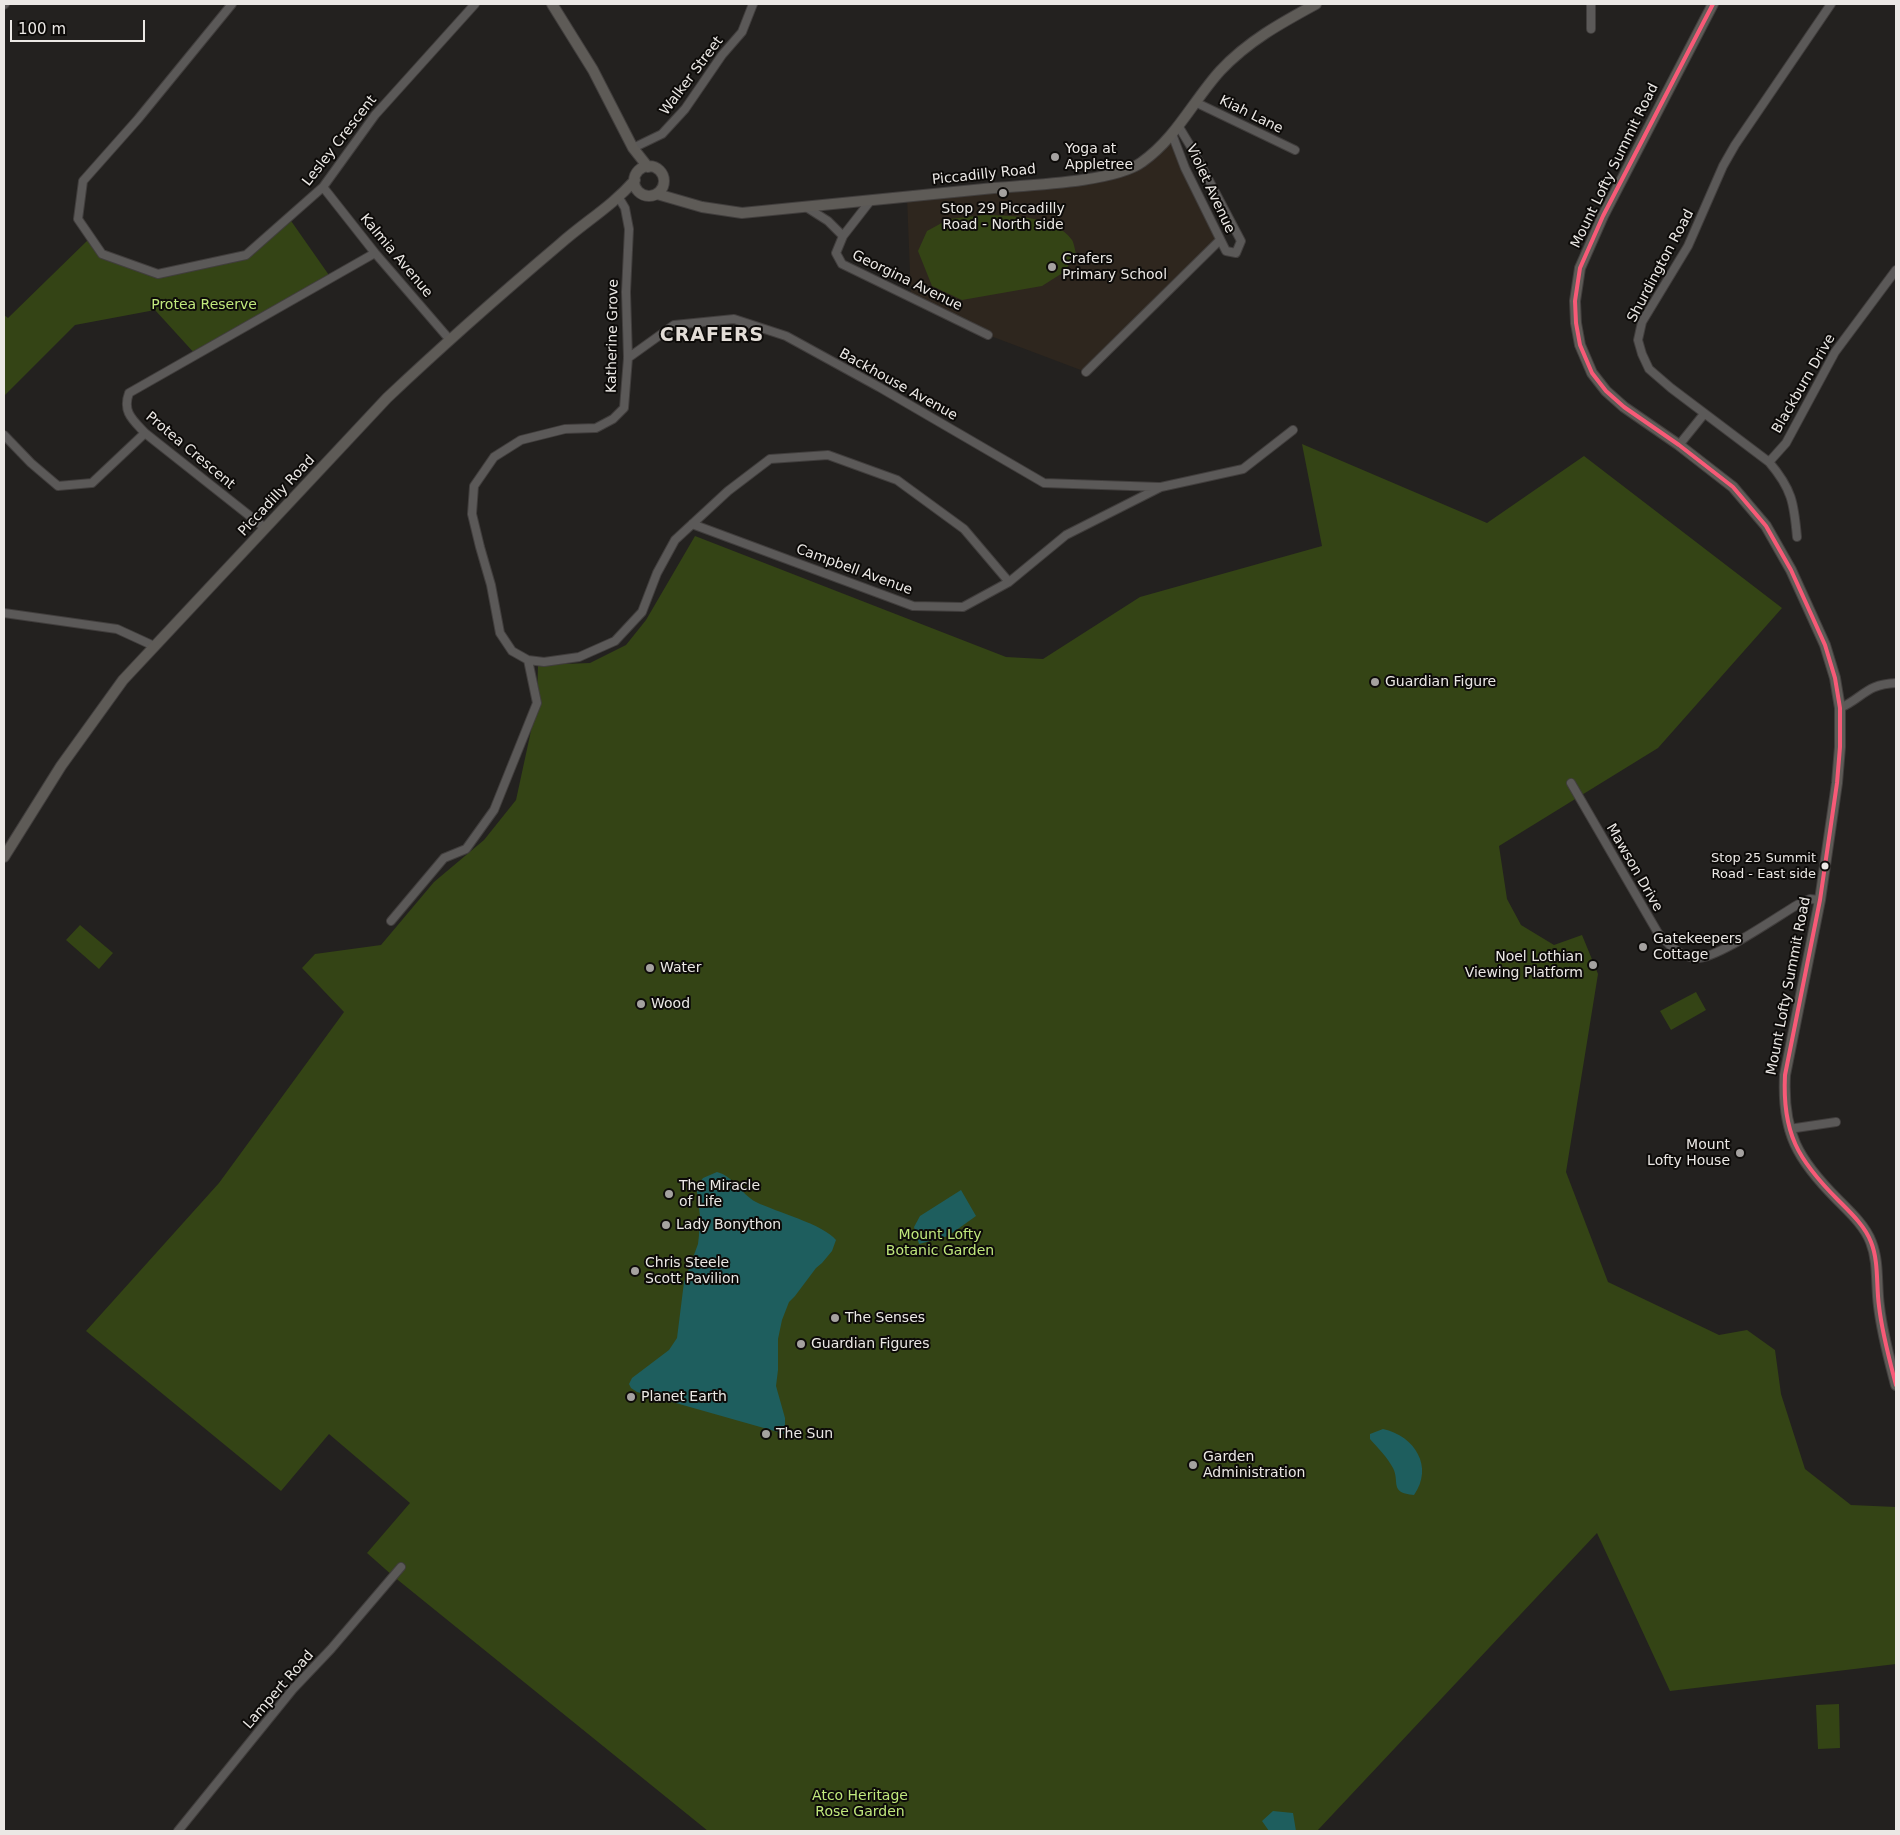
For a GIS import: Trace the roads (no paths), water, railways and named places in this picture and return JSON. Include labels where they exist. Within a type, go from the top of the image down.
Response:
[{"type":"main road","points":[[552,4],[593,70],[633,148],[648,166],[655,168],[662,174],[664,185],[679,201]]},
{"type":"main road","name":"Piccadilly Road","points":[[619,198],[652,195],[702,207],[742,213],[1107,176],[1141,164],[1158,150],[1175,131],[1219,72],[1240,50],[1312,4]]},
{"type":"main road","name":"Mount Lofty Summit Road","points":[[1713,4],[1603,216],[1580,268],[1575,301],[1576,322],[1580,345],[1592,373],[1606,391],[1624,407],[1679,444],[1733,486],[1766,526],[1791,570],[1825,645],[1835,678],[1840,708],[1840,747],[1837,783],[1820,900],[1785,1075],[1784,1100],[1789,1130],[1803,1160],[1864,1229],[1876,1254],[1882,1332],[1896,1384]]},
{"type":"main road","points":[[633,148],[637,190],[652,195],[664,185]]},
{"type":"main road","points":[[635,178],[639,170],[648,166]]},
{"type":"main road","name":"Piccadilly Road","points":[[4,858],[61,766],[123,680],[154,646],[387,398],[562,242],[619,198],[635,178]]},
{"type":"street","name":"Lesley Crescent","points":[[232,4],[138,119],[83,182],[78,219],[102,254],[158,274],[246,255],[324,188],[375,115],[475,4]]},
{"type":"street","name":"Walker Street","points":[[633,148],[662,134],[684,109],[722,56],[742,32],[753,4]]},
{"type":"street","points":[[1591,4],[1591,29]]},
{"type":"street","name":"Shurdington Road","points":[[1797,537],[1793,500],[1787,485],[1769,462],[1704,414],[1649,369],[1638,340],[1642,322],[1688,246],[1723,166],[1735,145],[1832,4]]},
{"type":"street","name":"Kiah Lane","points":[[1197,102],[1295,150]]},
{"type":"street","name":"Violet Avenue","points":[[1175,131],[1194,152],[1241,241],[1236,253],[1226,251],[1220,240],[1185,168],[1175,131]]},
{"type":"street","name":"Kalmia Avenue","points":[[324,188],[450,340]]},
{"type":"street","name":"Katherine Grove","points":[[528,660],[512,651],[500,633],[491,585],[472,514],[474,486],[494,458],[521,440],[565,429],[596,428],[613,419],[624,408],[628,358],[626,292],[629,229],[625,208],[619,198]]},
{"type":"street","name":"Georgina Avenue","points":[[871,200],[843,236],[836,253],[842,264],[988,335]]},
{"type":"street","name":"Georgina Avenue","points":[[806,206],[828,221],[843,236]]},
{"type":"street","points":[[1086,372],[1220,240]]},
{"type":"street","name":"Protea Crescent","points":[[265,528],[145,433],[129,416],[126,402],[129,393],[376,253]]},
{"type":"street","name":"Blackburn Drive","points":[[1769,462],[1786,443],[1834,352],[1896,270]]},
{"type":"street","name":"Backhouse Avenue","points":[[628,358],[674,326],[734,319],[786,336],[879,387],[1044,483],[1161,487]]},
{"type":"street","points":[[1679,444],[1704,414]]},
{"type":"street","name":"Campbell Avenue","points":[[692,524],[913,606],[963,607],[1009,582],[1066,535],[1161,487],[1243,469],[1293,430]]},
{"type":"street","points":[[4,435],[31,463],[58,486],[92,483],[145,433]]},
{"type":"street","points":[[391,921],[444,858],[466,848],[494,810],[537,703],[528,660],[544,662],[579,657],[615,641],[642,612],[657,573],[675,540],[728,491],[770,459],[828,455],[897,480],[964,528],[1009,582]]},
{"type":"street","points":[[4,613],[117,629],[154,646]]},
{"type":"street","points":[[1840,708],[1882,684],[1896,683]]},
{"type":"street","name":"Mawson Drive","points":[[1571,784],[1658,933],[1673,949],[1687,956],[1696,959],[1706,958],[1721,952],[1810,898],[1820,900]]},
{"type":"street","points":[[1789,1130],[1836,1122]]},
{"type":"street","name":"Lampert Road","points":[[178,1831],[293,1689],[331,1650],[401,1567]]},
{"type":"water","points":[[717,1172],[728,1177],[756,1202],[821,1229],[836,1240],[832,1251],[789,1302],[782,1320],[778,1339],[776,1386],[785,1418],[785,1434],[637,1392],[629,1384],[632,1378],[669,1350],[677,1338],[684,1282],[698,1244],[700,1216],[698,1185],[703,1178]]},
{"type":"water","points":[[961,1190],[976,1216],[948,1236],[919,1244],[914,1227],[920,1216]]},
{"type":"water","points":[[1383,1429],[1404,1438],[1418,1454],[1422,1474],[1420,1484],[1414,1495],[1406,1494],[1398,1489],[1393,1468],[1370,1439],[1370,1434]]},
{"type":"water","points":[[1273,1811],[1293,1813],[1296,1831],[1269,1831],[1262,1821]]},
{"type":"place","name":"Yoga at Appletree","points":[[1055,157]]},
{"type":"place","name":"Stop 29 Piccadilly Road - North side","points":[[1003,193]]},
{"type":"place","name":"Crafers Primary School","points":[[1052,267]]},
{"type":"place","name":"Guardian Figure","points":[[1375,682]]},
{"type":"place","name":"Stop 25 Summit Road - East side","points":[[1825,866]]},
{"type":"place","name":"Gatekeepers Cottage","points":[[1643,947]]},
{"type":"place","name":"Noel Lothian Viewing Platform","points":[[1593,965]]},
{"type":"place","name":"Water","points":[[650,968]]},
{"type":"place","name":"Wood","points":[[641,1004]]},
{"type":"place","name":"Mount Lofty House","points":[[1740,1153]]},
{"type":"place","name":"The Miracle of Life","points":[[669,1194]]},
{"type":"place","name":"Lady Bonython","points":[[666,1225]]},
{"type":"place","name":"Chris Steele Scott Pavilion","points":[[635,1271]]},
{"type":"place","name":"The Senses","points":[[835,1318]]},
{"type":"place","name":"Guardian Figures","points":[[801,1344]]},
{"type":"place","name":"Planet Earth","points":[[631,1397]]},
{"type":"place","name":"The Sun","points":[[766,1434]]},
{"type":"place","name":"Garden Administration","points":[[1193,1465]]},
{"type":"district","name":"CRAFERS","points":[[712,336]]},
{"type":"park label","name":"Protea Reserve","points":[[204,305]]},
{"type":"park label","name":"Mount Lofty Botanic Garden","points":[[940,1244]]},
{"type":"park label","name":"Atco Heritage Rose Garden","points":[[860,1804]]}]
